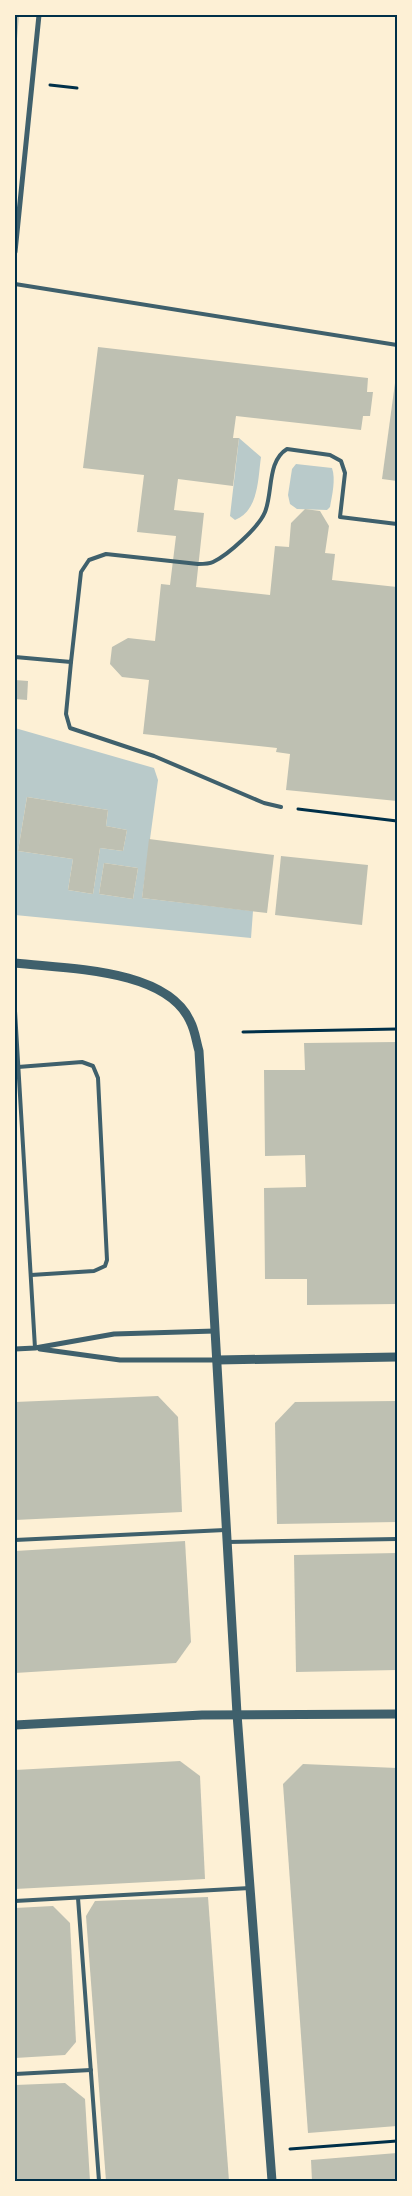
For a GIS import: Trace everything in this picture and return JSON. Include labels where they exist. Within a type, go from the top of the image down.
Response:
[{"type":"street","points":[[15,252],[39,15]]},
{"type":"street","points":[[15,963],[110,974],[144,981],[169,995],[190,1020],[199,1051],[237,1714],[272,2181]]},
{"type":"street","points":[[15,1349],[35,1348],[114,1334],[215,1331]]},
{"type":"street","points":[[35,1348],[120,1360],[397,1357]]},
{"type":"street","points":[[15,1724],[237,1714],[397,1714]]},
{"type":"lane","points":[[15,284],[397,345]]},
{"type":"lane","points":[[281,807],[264,803],[154,756],[70,728],[66,714],[81,572],[89,560],[106,554],[198,564],[211,563],[222,558],[262,519],[266,510],[277,458],[287,449],[330,454],[341,460],[345,472],[340,518],[397,524]]},
{"type":"lane","points":[[15,657],[71,662]]},
{"type":"lane","points":[[15,1011],[35,1348]]},
{"type":"lane","points":[[18,1067],[82,1062],[93,1066],[98,1078],[107,1260],[105,1266],[94,1271],[31,1276]]},
{"type":"lane","points":[[15,1540],[227,1530]]},
{"type":"lane","points":[[227,1542],[397,1539]]},
{"type":"lane","points":[[15,1901],[250,1888]]},
{"type":"lane","points":[[78,1898],[99,2181]]},
{"type":"lane","points":[[15,2074],[91,2070]]},
{"type":"path","points":[[32,82],[77,88]]},
{"type":"path","points":[[281,807],[397,821]]},
{"type":"path","points":[[243,1032],[397,1029]]},
{"type":"path","points":[[270,2151],[397,2141]]},
{"type":"shaded area","points":[[239,438],[261,457],[258,483],[253,501],[243,516],[235,520],[230,516]]},
{"type":"shaded area","points":[[296,464],[332,468],[334,477],[333,488],[330,507],[327,510],[297,509],[290,504],[288,495],[292,469]]},
{"type":"shaded area","points":[[15,728],[154,768],[158,780],[142,898],[253,911],[251,938],[15,915]],"holes":[[[27,797],[108,810],[106,826],[127,830],[123,851],[100,848],[93,894],[68,890],[73,859],[18,851]],[[104,863],[138,868],[133,899],[99,894]]]},
{"type":"building","points":[[15,15],[19,15],[17,39],[15,39]]},
{"type":"building","points":[[98,347],[368,378],[367,392],[373,392],[370,416],[363,416],[361,430],[236,416],[233,438],[239,438],[233,486],[178,479],[174,510],[204,513],[196,587],[270,595],[275,546],[289,547],[291,523],[305,509],[320,511],[329,526],[325,553],[335,554],[332,580],[397,587],[397,801],[286,790],[290,754],[276,752],[277,748],[143,734],[149,680],[122,677],[110,664],[112,647],[128,638],[155,641],[161,584],[170,585],[176,536],[137,532],[144,475],[83,468]]},
{"type":"building","points":[[395,383],[397,383],[397,481],[382,479]]},
{"type":"building","points":[[15,680],[28,681],[27,700],[15,699]]},
{"type":"building","points":[[27,797],[108,810],[106,826],[127,830],[123,851],[100,848],[93,894],[68,890],[73,859],[18,851]]},
{"type":"building","points":[[149,839],[274,855],[267,913],[142,898]]},
{"type":"building","points":[[281,856],[368,865],[362,925],[275,915]]},
{"type":"building","points":[[104,863],[138,868],[133,899],[99,894]]},
{"type":"building","points":[[397,1042],[397,1304],[307,1305],[307,1279],[265,1279],[264,1188],[306,1187],[305,1155],[265,1156],[264,1070],[305,1070],[304,1043]]},
{"type":"building","points":[[158,1396],[178,1417],[182,1512],[15,1520],[15,1402]]},
{"type":"building","points":[[397,1401],[397,1522],[277,1524],[275,1423],[295,1402]]},
{"type":"building","points":[[185,1541],[191,1642],[176,1663],[15,1673],[15,1551]]},
{"type":"building","points":[[397,1553],[397,1670],[296,1672],[294,1555]]},
{"type":"building","points":[[180,1761],[200,1776],[205,1879],[15,1889],[15,1770]]},
{"type":"building","points":[[303,1764],[397,1768],[397,2126],[308,2133],[283,1784]]},
{"type":"building","points":[[208,1897],[229,2181],[106,2181],[86,1916],[95,1901]]},
{"type":"building","points":[[53,1906],[70,1923],[76,2042],[65,2055],[15,2058],[15,1908]]},
{"type":"building","points":[[65,2083],[85,2099],[90,2181],[15,2181],[15,2085]]},
{"type":"building","points":[[397,2153],[397,2181],[312,2181],[311,2160]]}]
